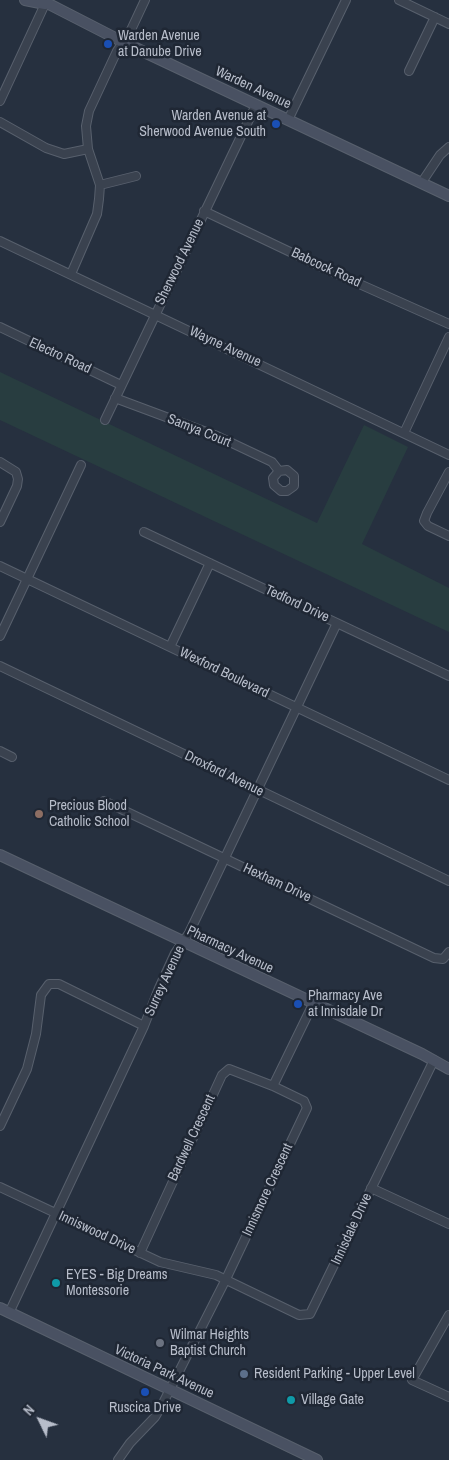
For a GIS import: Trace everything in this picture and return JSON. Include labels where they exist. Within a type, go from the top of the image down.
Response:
[{"type":"main road","name":"Warden Avenue","points":[[24,0],[43,2],[123,42],[449,196]]},
{"type":"main road","name":"Pharmacy Avenue","points":[[0,855],[434,1060],[449,1069]]},
{"type":"main road","name":"Victoria Park Avenue","points":[[4,1311],[316,1460]]},
{"type":"street","points":[[70,274],[98,214],[100,185],[88,150],[86,126],[89,111],[116,54],[130,32],[145,0]]},
{"type":"street","points":[[288,120],[346,0]]},
{"type":"street","points":[[398,0],[449,24]]},
{"type":"street","points":[[0,101],[43,2]]},
{"type":"street","points":[[409,71],[435,17]]},
{"type":"street","name":"Sherwood Avenue","points":[[105,420],[256,105]]},
{"type":"street","points":[[0,122],[46,148],[64,154],[88,150]]},
{"type":"street","points":[[422,182],[440,155],[449,147]]},
{"type":"street","points":[[100,185],[136,176]]},
{"type":"street","name":"Babcock Road","points":[[204,211],[328,270],[449,324]]},
{"type":"street","name":"Wayne Avenue","points":[[0,241],[449,455]]},
{"type":"street","name":"Electro Road","points":[[0,327],[121,385]]},
{"type":"street","points":[[404,433],[449,337]]},
{"type":"street","name":"Samya Court","points":[[115,398],[218,436],[272,462],[280,471]]},
{"type":"street","points":[[0,462],[16,472],[18,479],[17,486],[0,522]]},
{"type":"street","points":[[0,636],[81,464]]},
{"type":"street","points":[[449,472],[424,521],[436,531],[449,536]]},
{"type":"street","name":"Tedford Drive","points":[[144,532],[449,676]]},
{"type":"street","points":[[170,647],[210,563]]},
{"type":"street","name":"Wexford Boulevard","points":[[0,566],[449,780]]},
{"type":"street","name":"Surrey Avenue","points":[[4,1311],[56,1213],[144,1026],[158,988],[175,953],[189,933],[337,623]]},
{"type":"street","name":"Droxford Avenue","points":[[0,666],[449,881]]},
{"type":"street","points":[[0,751],[12,757]]},
{"type":"street","name":"Hexham Drive","points":[[104,801],[434,958],[443,959],[449,952]]},
{"type":"street","points":[[0,1126],[27,1069],[36,1034],[41,995],[49,984],[59,984],[144,1026]]},
{"type":"street","points":[[273,1086],[313,1004]]},
{"type":"street","name":"Innisdale Drive","points":[[226,1279],[299,1315],[310,1314],[434,1060]]},
{"type":"street","name":"Bardwell Crescent","points":[[140,1253],[222,1074],[229,1068],[273,1086]]},
{"type":"street","name":"Innismore Crescent","points":[[169,1390],[226,1279],[307,1108],[304,1101],[273,1086]]},
{"type":"street","name":"Inniswood Drive","points":[[0,1187],[160,1262],[202,1271],[226,1279]]},
{"type":"street","points":[[371,1188],[449,1224]]},
{"type":"street","points":[[449,1315],[412,1380],[449,1397]]},
{"type":"street","points":[[118,1460],[130,1443],[155,1416],[169,1390]]},
{"type":"green space","points":[[0,372],[317,523],[364,425],[408,447],[362,544],[449,588],[449,632],[0,420]]},
{"type":"place","name":"Warden Avenue at Danube Drive","points":[[108,44]]},
{"type":"place","name":"Warden Avenue at Sherwood Avenue South","points":[[276,124]]},
{"type":"place","name":"Precious Blood Catholic School","points":[[39,814]]},
{"type":"place","name":"Pharmacy Ave at Innisdale Dr","points":[[298,1004]]},
{"type":"place","name":"EYES - Big Dreams Montessorie","points":[[56,1283]]},
{"type":"place","name":"Wilmar Heights Baptist Church","points":[[160,1343]]},
{"type":"place","name":"Resident Parking - Upper Level","points":[[244,1374]]},
{"type":"place","name":"Ruscica Drive","points":[[145,1392]]},
{"type":"place","name":"Village Gate","points":[[291,1400]]}]
